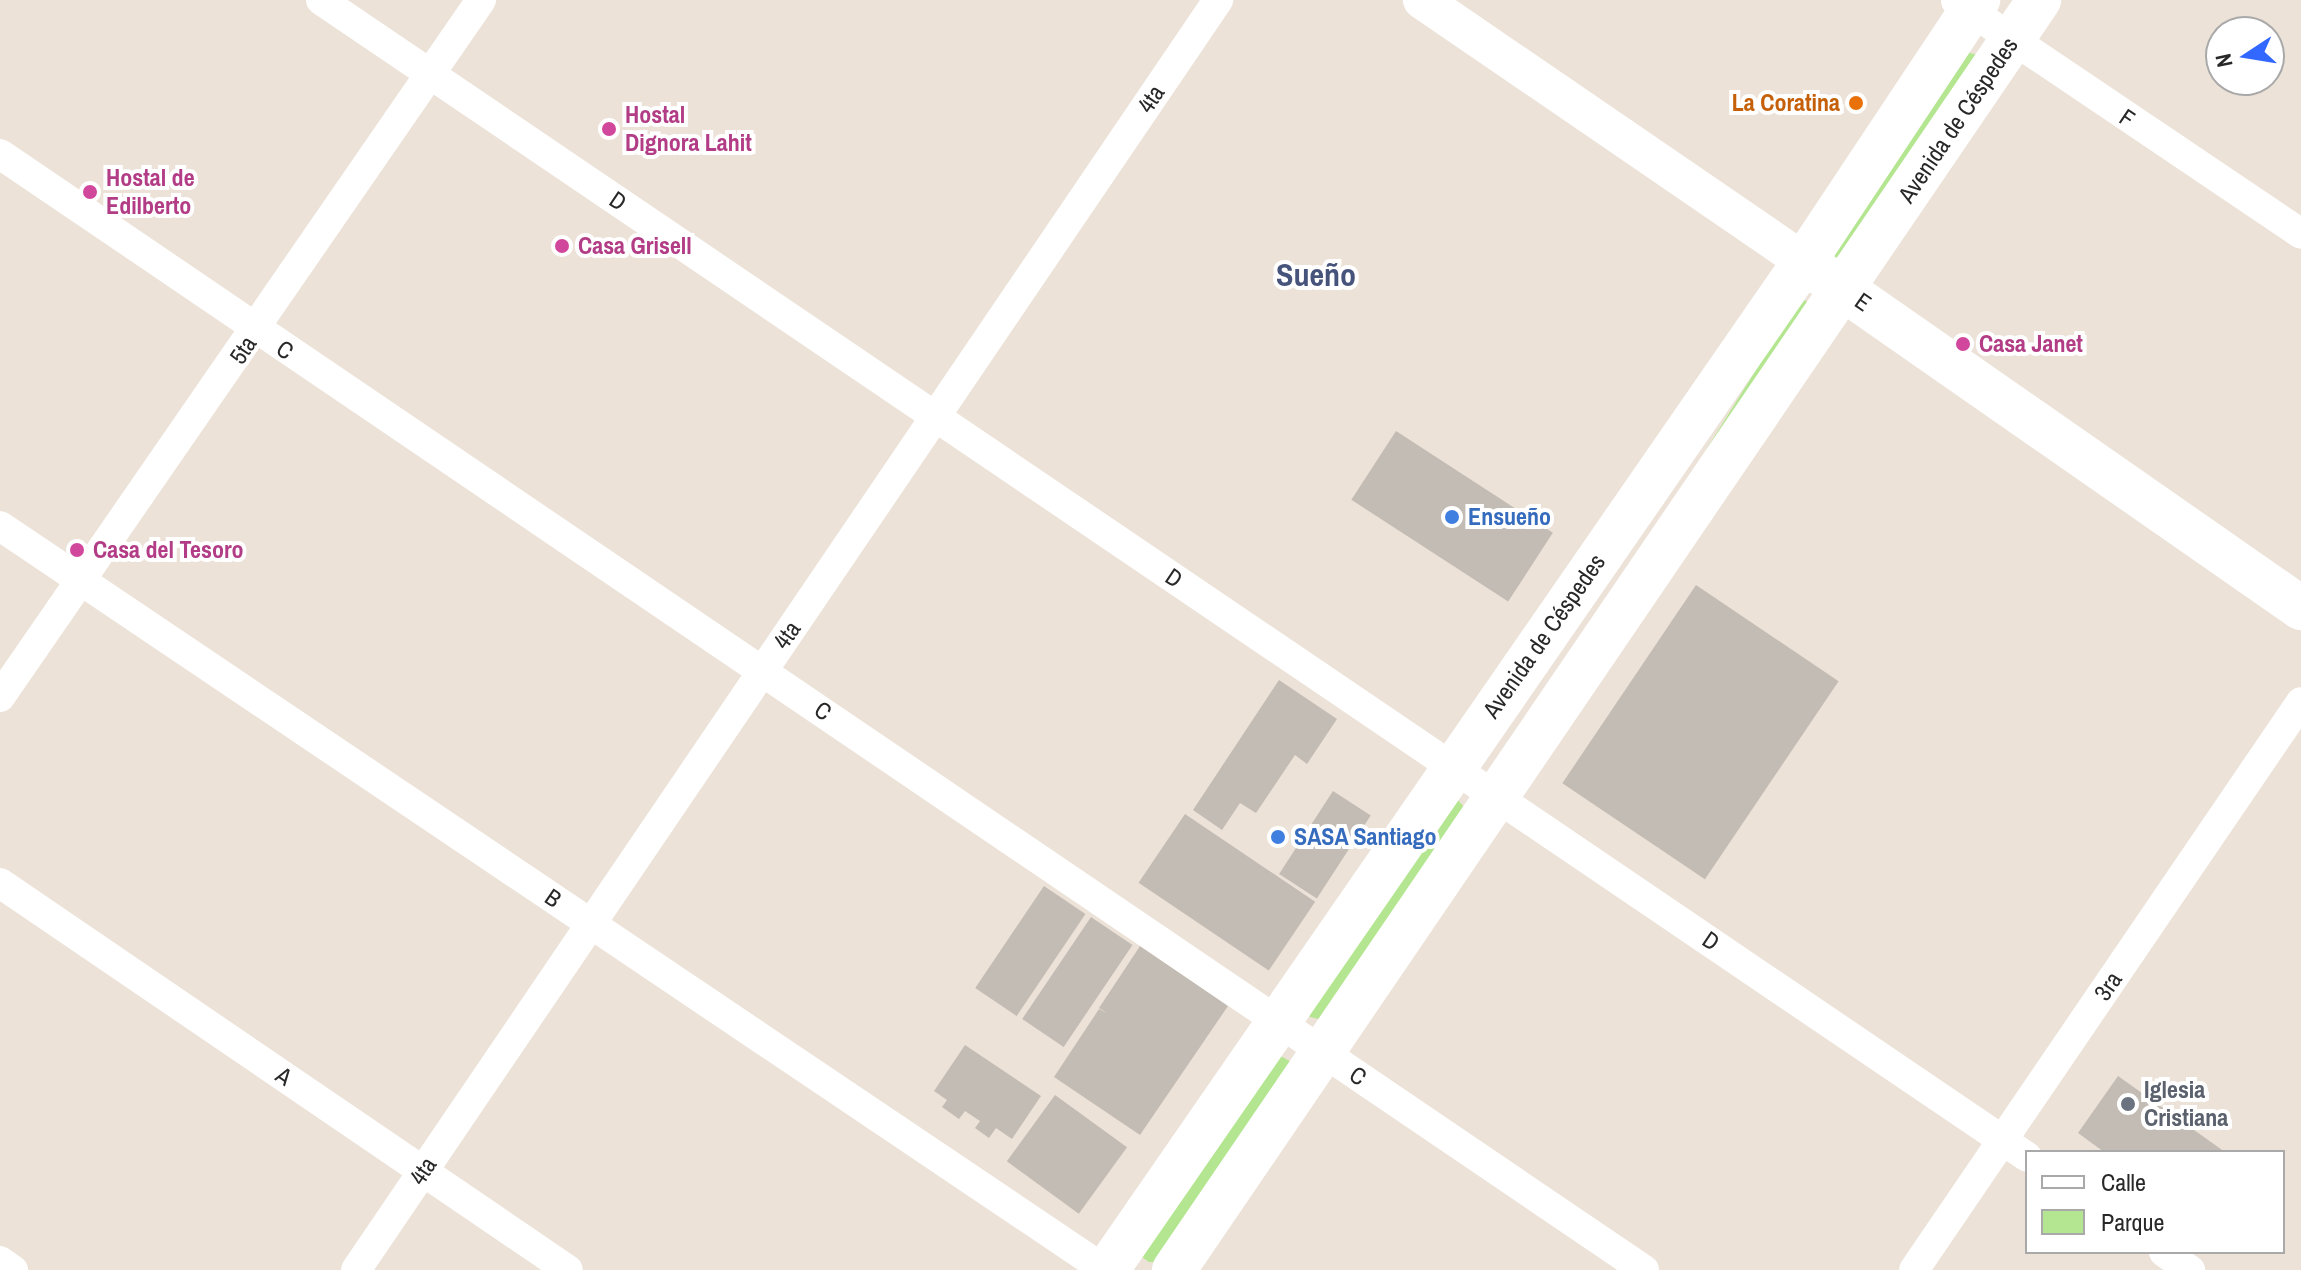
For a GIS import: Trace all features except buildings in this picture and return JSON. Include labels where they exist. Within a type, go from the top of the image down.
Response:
[{"type":"main road","name":"Avenida de Céspedes","points":[[1174,1270],[1325,1054],[1495,793],[1844,289],[2039,0]]},
{"type":"main road","name":"Avenida de Céspedes","points":[[1106,1270],[1804,262],[1968,4]]},
{"type":"main road","name":"E","points":[[1804,262],[2301,608]]},
{"type":"street","name":"D","points":[[321,0],[1495,793],[2015,1149]]},
{"type":"street","name":"5ta","points":[[0,697],[83,583],[481,0]]},
{"type":"street","name":"4ta","points":[[356,1270],[1218,0]]},
{"type":"street","name":"E","points":[[1422,0],[1804,262]]},
{"type":"street","name":"F","points":[[1968,4],[2011,40],[2301,234]]},
{"type":"street","name":"C","points":[[0,154],[256,331],[763,670],[1644,1270]]},
{"type":"street","name":"B","points":[[0,526],[1106,1270]]},
{"type":"street","name":"3ra","points":[[1914,1270],[2015,1149],[2301,702]]},
{"type":"street","name":"A","points":[[0,883],[568,1270]]},
{"type":"street","points":[[2167,1254],[2190,1270]]},
{"type":"street","points":[[0,1261],[13,1270]]},
{"type":"green space","points":[[1966,52],[1978,55],[1836,259],[1830,253]]},
{"type":"green space","points":[[1801,298],[1809,303],[1520,765],[1512,760]]},
{"type":"green space","points":[[1458,800],[1464,807],[1319,1019],[1310,1017],[1307,1013]]},
{"type":"green space","points":[[1279,1055],[1293,1063],[1158,1262],[1149,1262],[1142,1257]]},
{"type":"place","name":"La Coratina","points":[[1856,103]]},
{"type":"place","name":"Hostal Dignora Lahit","points":[[609,129]]},
{"type":"place","name":"Hostal de Edilberto","points":[[90,192]]},
{"type":"place","name":"Casa Grisell","points":[[562,246]]},
{"type":"place","name":"Casa Janet","points":[[1963,344]]},
{"type":"place","name":"Ensueño","points":[[1452,517]]},
{"type":"place","name":"Casa del Tesoro","points":[[77,550]]},
{"type":"place","name":"SASA Santiago","points":[[1278,837]]},
{"type":"place","name":"Iglesia Cristiana","points":[[2128,1104]]},
{"type":"district","name":"Sueño","points":[[1316,275]]}]
